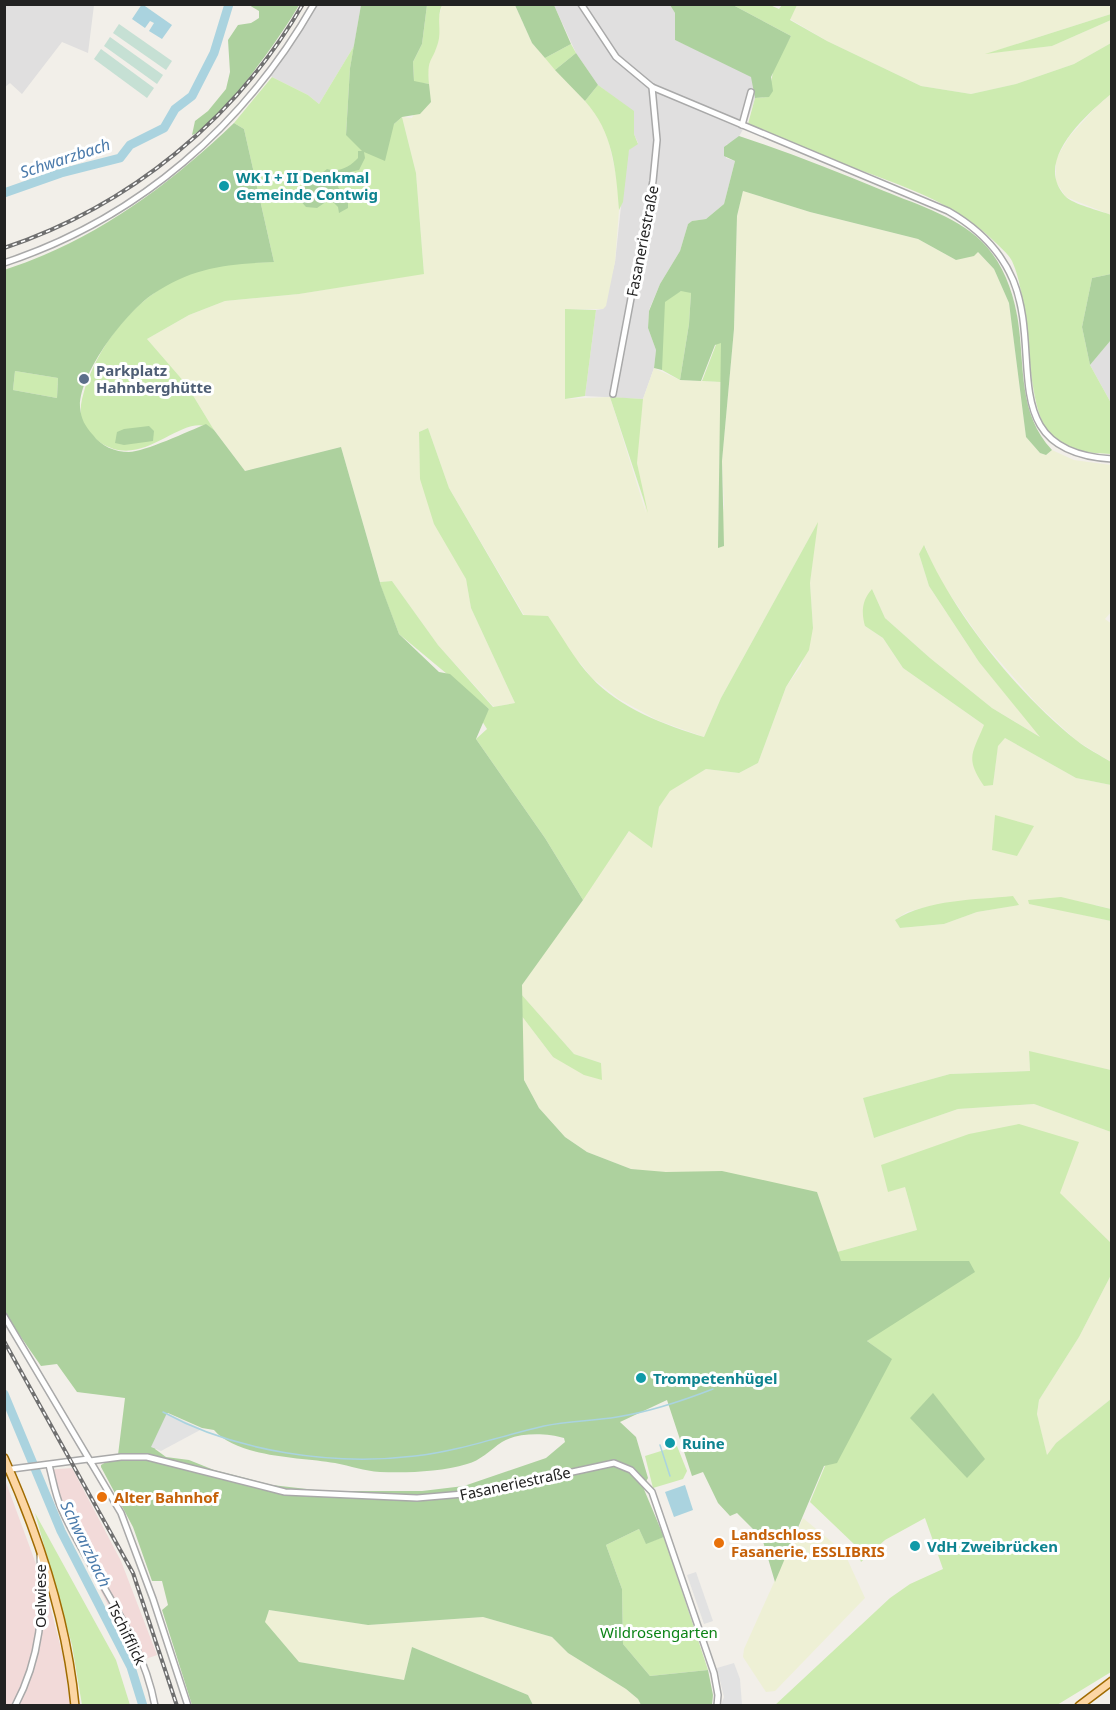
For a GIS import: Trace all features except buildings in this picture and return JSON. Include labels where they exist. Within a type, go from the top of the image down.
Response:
[{"type":"main road","points":[[4,1458],[40,1554],[67,1650],[75,1706]]},
{"type":"main road","points":[[1079,1706],[1112,1681]]},
{"type":"street","points":[[4,263],[80,231],[119,210],[159,183],[230,121],[271,72],[314,4]]},
{"type":"street","points":[[580,4],[616,57],[652,87],[948,211],[978,232],[1001,258],[1017,293],[1024,328],[1031,399],[1039,425],[1049,438],[1067,451],[1081,456],[1112,459]]},
{"type":"street","name":"Fasaneriestraße","points":[[613,394],[655,166],[657,130],[652,87]]},
{"type":"street","points":[[742,125],[750,92]]},
{"type":"street","points":[[4,1316],[121,1513],[153,1599],[188,1706]]},
{"type":"street","name":"Fasaneriestraße","points":[[89,1460],[147,1457],[285,1492],[376,1497],[456,1496],[603,1464],[626,1467],[652,1492],[714,1673],[718,1695],[717,1706]]},
{"type":"street","points":[[7,1470],[89,1460]]},
{"type":"street","name":"Tschifflick","points":[[47,1465],[62,1510],[139,1653],[151,1685],[155,1706]]},
{"type":"street","name":"Oelwiese","points":[[15,1706],[36,1652],[42,1617],[40,1554]]},
{"type":"shaded area","points":[[5,4],[94,5],[88,53],[62,42],[22,94],[10,83],[5,87]]},
{"type":"shaded area","points":[[312,5],[361,5],[354,46],[319,104],[308,95],[272,77],[268,72]]},
{"type":"shaded area","points":[[554,5],[670,5],[675,13],[675,40],[740,69],[751,76],[755,87],[755,98],[747,122],[737,140],[726,145],[726,158],[735,161],[724,204],[706,219],[692,221],[688,224],[680,251],[660,284],[649,310],[648,328],[656,350],[654,368],[643,399],[585,396],[596,310],[603,309],[615,262],[626,160],[629,150],[638,143],[634,134],[634,112],[598,85],[576,53]]},
{"type":"shaded area","points":[[1111,340],[1111,403],[1090,365]]},
{"type":"shaded area","points":[[167,1413],[202,1429],[161,1451],[151,1447]]},
{"type":"shaded area","points":[[72,1468],[121,1561],[157,1655],[137,1662],[58,1507],[46,1470]]},
{"type":"shaded area","points":[[4,1477],[47,1594],[64,1660],[70,1705],[5,1705]]},
{"type":"shaded area","points":[[696,1572],[713,1621],[704,1624],[687,1575]]},
{"type":"shaded area","points":[[734,1663],[740,1679],[742,1705],[721,1705],[724,1697],[717,1668]]},
{"type":"green space","points":[[797,4],[1111,5],[1111,14],[989,53],[1052,46],[1111,20],[1111,43],[1074,64],[1016,84],[971,94],[921,86],[827,41],[790,19]]},
{"type":"green space","points":[[249,5],[299,5],[250,77],[217,115],[192,135],[195,121],[208,111],[226,89],[230,72],[228,40],[238,25],[251,23],[259,18],[259,11]]},
{"type":"green space","points":[[361,5],[427,5],[422,44],[413,62],[414,81],[429,84],[431,102],[420,114],[402,117],[394,124],[385,161],[364,152],[365,158],[359,170],[350,172],[346,181],[341,182],[338,187],[348,201],[348,208],[339,213],[338,207],[330,199],[317,208],[306,207],[298,198],[309,179],[317,177],[327,169],[336,170],[352,164],[358,158],[358,151],[362,151],[346,135],[350,68]]},
{"type":"green space","points":[[427,5],[442,5],[439,15],[439,38],[429,65],[429,84],[414,82],[413,62],[422,44]]},
{"type":"green space","points":[[442,5],[515,5],[532,43],[599,116],[607,134],[617,179],[619,210],[615,262],[606,306],[603,309],[566,309],[565,399],[610,397],[646,513],[637,463],[637,445],[643,399],[654,368],[680,380],[721,382],[718,548],[724,505],[722,461],[734,329],[737,216],[743,191],[810,212],[918,239],[956,260],[977,251],[994,269],[1009,303],[1026,437],[1040,453],[1046,455],[1052,450],[1074,460],[1111,465],[1112,611],[1105,619],[1112,624],[1111,762],[1077,741],[1037,704],[982,641],[937,576],[925,546],[919,554],[929,586],[979,662],[1042,738],[992,708],[930,658],[885,618],[872,589],[865,626],[883,638],[903,668],[984,725],[993,785],[998,745],[1005,738],[1076,778],[1111,785],[1111,909],[1096,905],[1079,914],[1111,921],[1111,1070],[1029,1052],[1030,1071],[950,1074],[863,1098],[874,1138],[958,1109],[1034,1104],[1111,1132],[1111,1243],[1059,1193],[905,1187],[917,1230],[837,1252],[817,1192],[631,1169],[587,1152],[565,1137],[539,1108],[524,1080],[521,1015],[553,1057],[601,1063],[574,1054],[521,994],[522,985],[630,830],[651,847],[659,807],[670,790],[706,769],[739,773],[758,763],[786,687],[801,666],[813,628],[810,583],[817,524],[721,698],[704,737],[657,720],[619,699],[592,678],[581,664],[524,615],[449,488],[428,428],[419,432],[420,469],[466,579],[471,608],[515,703],[494,707],[438,645],[392,581],[380,582],[341,447],[245,471],[214,430],[186,384],[147,339],[189,315],[225,301],[299,294],[424,273],[416,173],[402,117],[412,118],[429,84],[427,62],[438,43],[438,20]],"holes":[[[978,900],[1018,905],[977,912],[944,924],[900,928],[895,920],[907,912],[922,908]]]},
{"type":"green space","points":[[515,5],[554,5],[571,44],[545,58],[532,43]]},
{"type":"green space","points":[[670,5],[733,5],[791,36],[771,77],[773,91],[769,97],[755,98],[751,77],[675,40],[675,13]]},
{"type":"green space","points":[[733,5],[770,5],[779,9],[782,5],[797,5],[790,20],[827,41],[921,86],[971,94],[1016,84],[1074,64],[1111,43],[1111,94],[1077,126],[1059,154],[1055,168],[1057,182],[1065,196],[1080,205],[1111,215],[1111,274],[1092,278],[1082,327],[1090,365],[1111,403],[1111,454],[1080,451],[1065,446],[1052,437],[1043,423],[1036,403],[1032,380],[1019,280],[1012,261],[981,229],[946,206],[927,197],[748,124],[755,98],[768,97],[774,67],[791,36]]},
{"type":"green space","points":[[1111,14],[1111,20],[1052,46],[985,54]]},
{"type":"green space","points":[[119,24],[172,61],[166,70],[113,33]]},
{"type":"green space","points":[[110,37],[163,75],[157,84],[104,46]]},
{"type":"green space","points":[[571,44],[576,53],[555,70],[545,58]]},
{"type":"green space","points":[[354,46],[350,68],[346,135],[394,124],[402,117],[416,173],[424,274],[299,294],[225,301],[189,315],[147,339],[186,384],[214,430],[202,425],[190,427],[148,446],[133,450],[118,450],[101,443],[83,423],[82,401],[92,369],[113,334],[126,318],[157,291],[193,272],[223,265],[274,262],[244,129],[234,123],[272,77],[308,95],[319,104]]},
{"type":"green space","points":[[101,49],[154,88],[147,98],[94,59]]},
{"type":"green space","points":[[576,53],[598,85],[585,101],[555,70]]},
{"type":"green space","points":[[598,85],[634,111],[634,134],[638,144],[629,150],[623,202],[619,210],[614,166],[607,138],[602,125],[585,101]]},
{"type":"green space","points":[[1111,94],[1111,215],[1066,197],[1056,182],[1056,159],[1069,137]]},
{"type":"green space","points":[[234,123],[244,129],[274,262],[211,269],[182,278],[153,294],[130,314],[106,344],[96,361],[82,393],[80,407],[82,419],[96,439],[114,450],[124,452],[155,445],[206,424],[214,430],[245,471],[341,447],[381,586],[399,634],[439,672],[450,674],[489,709],[476,739],[545,838],[583,900],[522,985],[524,1080],[539,1108],[565,1137],[587,1152],[631,1169],[666,1172],[722,1171],[817,1192],[841,1261],[969,1261],[975,1272],[867,1341],[892,1359],[837,1463],[824,1466],[775,1582],[762,1538],[737,1513],[730,1516],[718,1503],[703,1472],[692,1476],[667,1400],[620,1422],[636,1437],[648,1478],[643,1487],[664,1537],[646,1544],[639,1529],[606,1545],[622,1589],[623,1644],[650,1676],[708,1670],[713,1695],[712,1705],[641,1705],[638,1699],[626,1689],[568,1653],[552,1637],[483,1617],[368,1625],[269,1610],[265,1622],[299,1662],[404,1680],[412,1647],[528,1695],[533,1705],[192,1705],[162,1610],[168,1605],[162,1581],[152,1581],[133,1527],[101,1467],[118,1455],[125,1398],[77,1392],[57,1364],[41,1366],[5,1314],[4,270],[37,258],[99,228],[156,190],[209,147]],"holes":[[[15,371],[58,378],[57,398],[13,390]],[[168,1413],[202,1428],[214,1430],[238,1446],[254,1451],[380,1472],[424,1471],[457,1467],[472,1463],[502,1442],[516,1436],[541,1434],[564,1438],[565,1442],[546,1458],[464,1486],[422,1491],[324,1491],[272,1485],[214,1470],[189,1460],[166,1457],[155,1449]]]},
{"type":"green space","points":[[739,136],[812,162],[939,213],[965,228],[987,247],[1004,273],[1014,301],[1025,389],[1033,421],[1052,450],[1046,455],[1040,453],[1026,437],[1009,303],[994,269],[978,252],[974,256],[956,260],[918,239],[810,212],[743,191],[737,216],[734,329],[722,461],[724,546],[718,548],[721,343],[715,345],[701,381],[680,380],[689,324],[691,293],[681,291],[665,302],[662,370],[654,368],[656,350],[648,328],[649,311],[660,284],[680,251],[688,224],[692,221],[706,219],[724,204],[735,161],[724,156],[724,147]]},
{"type":"green space","points":[[1111,274],[1111,340],[1090,365],[1082,327],[1092,278]]},
{"type":"green space","points":[[686,290],[691,293],[689,324],[680,380],[662,370],[662,315],[665,301],[674,293]]},
{"type":"green space","points":[[565,309],[596,310],[585,396],[565,399]]},
{"type":"green space","points":[[717,342],[721,342],[721,382],[702,381]]},
{"type":"green space","points":[[15,371],[58,378],[57,398],[13,390]]},
{"type":"green space","points":[[610,397],[643,399],[637,463],[648,513]]},
{"type":"green space","points":[[149,426],[154,431],[153,441],[124,445],[115,443],[117,432]]},
{"type":"green space","points":[[428,428],[449,488],[523,615],[548,616],[585,670],[615,698],[658,721],[704,737],[721,698],[818,522],[810,583],[813,628],[809,650],[786,687],[758,763],[739,773],[706,769],[670,791],[659,807],[652,848],[629,831],[583,900],[545,838],[476,739],[487,729],[482,721],[489,709],[399,634],[381,587],[380,582],[392,581],[438,645],[493,707],[515,703],[471,608],[466,579],[434,524],[420,479],[419,432]]},
{"type":"green space","points":[[924,545],[952,598],[989,651],[1010,676],[1032,700],[1076,740],[1111,762],[1111,785],[1076,778],[1005,738],[998,746],[993,785],[984,786],[974,769],[972,756],[984,725],[903,668],[883,638],[865,626],[863,606],[872,589],[885,618],[930,658],[992,708],[1040,737],[979,662],[929,586],[919,554]]},
{"type":"green space","points":[[995,815],[1034,826],[1017,856],[992,850]]},
{"type":"green space","points":[[1013,896],[1019,905],[977,912],[944,924],[900,928],[895,920],[908,913],[937,904]]},
{"type":"green space","points":[[1061,897],[1111,909],[1111,921],[1029,904],[1028,900]]},
{"type":"green space","points":[[521,994],[574,1054],[601,1063],[602,1080],[584,1075],[553,1057],[521,1015]]},
{"type":"green space","points":[[1029,1051],[1111,1070],[1111,1132],[1034,1104],[958,1109],[874,1138],[863,1098],[950,1074],[1030,1071]]},
{"type":"green space","points":[[1019,1124],[1079,1142],[1060,1193],[1111,1243],[1111,1275],[1079,1337],[1039,1400],[1037,1414],[1047,1455],[1056,1443],[1111,1399],[1111,1672],[1057,1705],[774,1706],[890,1598],[910,1584],[943,1569],[925,1518],[885,1540],[861,1562],[855,1545],[810,1502],[825,1466],[891,1359],[867,1341],[969,1261],[840,1261],[837,1252],[917,1230],[905,1187],[888,1192],[881,1165],[969,1134]]},
{"type":"green space","points":[[1111,1275],[1111,1399],[1056,1443],[1047,1456],[1037,1414],[1039,1400],[1079,1337]]},
{"type":"green space","points":[[933,1393],[985,1459],[967,1478],[910,1418]]},
{"type":"green space","points":[[677,1446],[687,1471],[683,1479],[653,1488],[645,1456]]},
{"type":"green space","points":[[35,1513],[116,1660],[130,1705],[82,1705],[72,1645]]},
{"type":"green space","points":[[803,1518],[844,1552],[865,1598],[775,1691],[766,1692],[743,1657],[744,1649]]},
{"type":"green space","name":"Wildrosengarten","points":[[639,1529],[646,1543],[664,1537],[708,1670],[650,1676],[623,1644],[622,1589],[606,1545]]},
{"type":"green space","points":[[269,1610],[368,1625],[483,1617],[552,1637],[568,1653],[626,1689],[638,1699],[641,1705],[533,1705],[528,1695],[412,1647],[404,1680],[299,1662],[264,1622]]},
{"type":"water","points":[[142,4],[172,25],[162,39],[149,31],[154,23],[150,21],[145,28],[132,19]]},
{"type":"water","points":[[685,1485],[693,1510],[674,1517],[665,1492]]},
{"type":"waterway","name":"Schwarzbach","points":[[4,193],[61,173],[120,158],[130,145],[164,128],[175,109],[192,96],[214,53],[229,4]]},
{"type":"waterway","points":[[163,1412],[191,1426],[253,1446],[318,1457],[384,1459],[448,1451],[553,1424],[629,1415],[665,1406],[713,1389]]},
{"type":"waterway","name":"Schwarzbach","points":[[4,1394],[61,1531],[131,1667],[143,1706]]},
{"type":"waterway","points":[[660,1445],[670,1476]]},
{"type":"railway","points":[[4,248],[50,230],[94,208],[136,183],[176,153],[212,121],[246,85],[276,46],[303,4]]},
{"type":"railway","points":[[4,1341],[133,1573],[177,1706]]},
{"type":"place","name":"WK I + II Denkmal Gemeinde Contwig","points":[[224,186]]},
{"type":"place","name":"Parkplatz Hahnberghütte","points":[[84,379]]},
{"type":"place","name":"Trompetenhügel","points":[[641,1378]]},
{"type":"place","name":"Ruine","points":[[670,1443]]},
{"type":"place","name":"Alter Bahnhof","points":[[102,1497]]},
{"type":"place","name":"Landschloss Fasanerie, ESSLIBRIS","points":[[719,1543]]},
{"type":"place","name":"VdH Zweibrücken","points":[[915,1546]]}]
